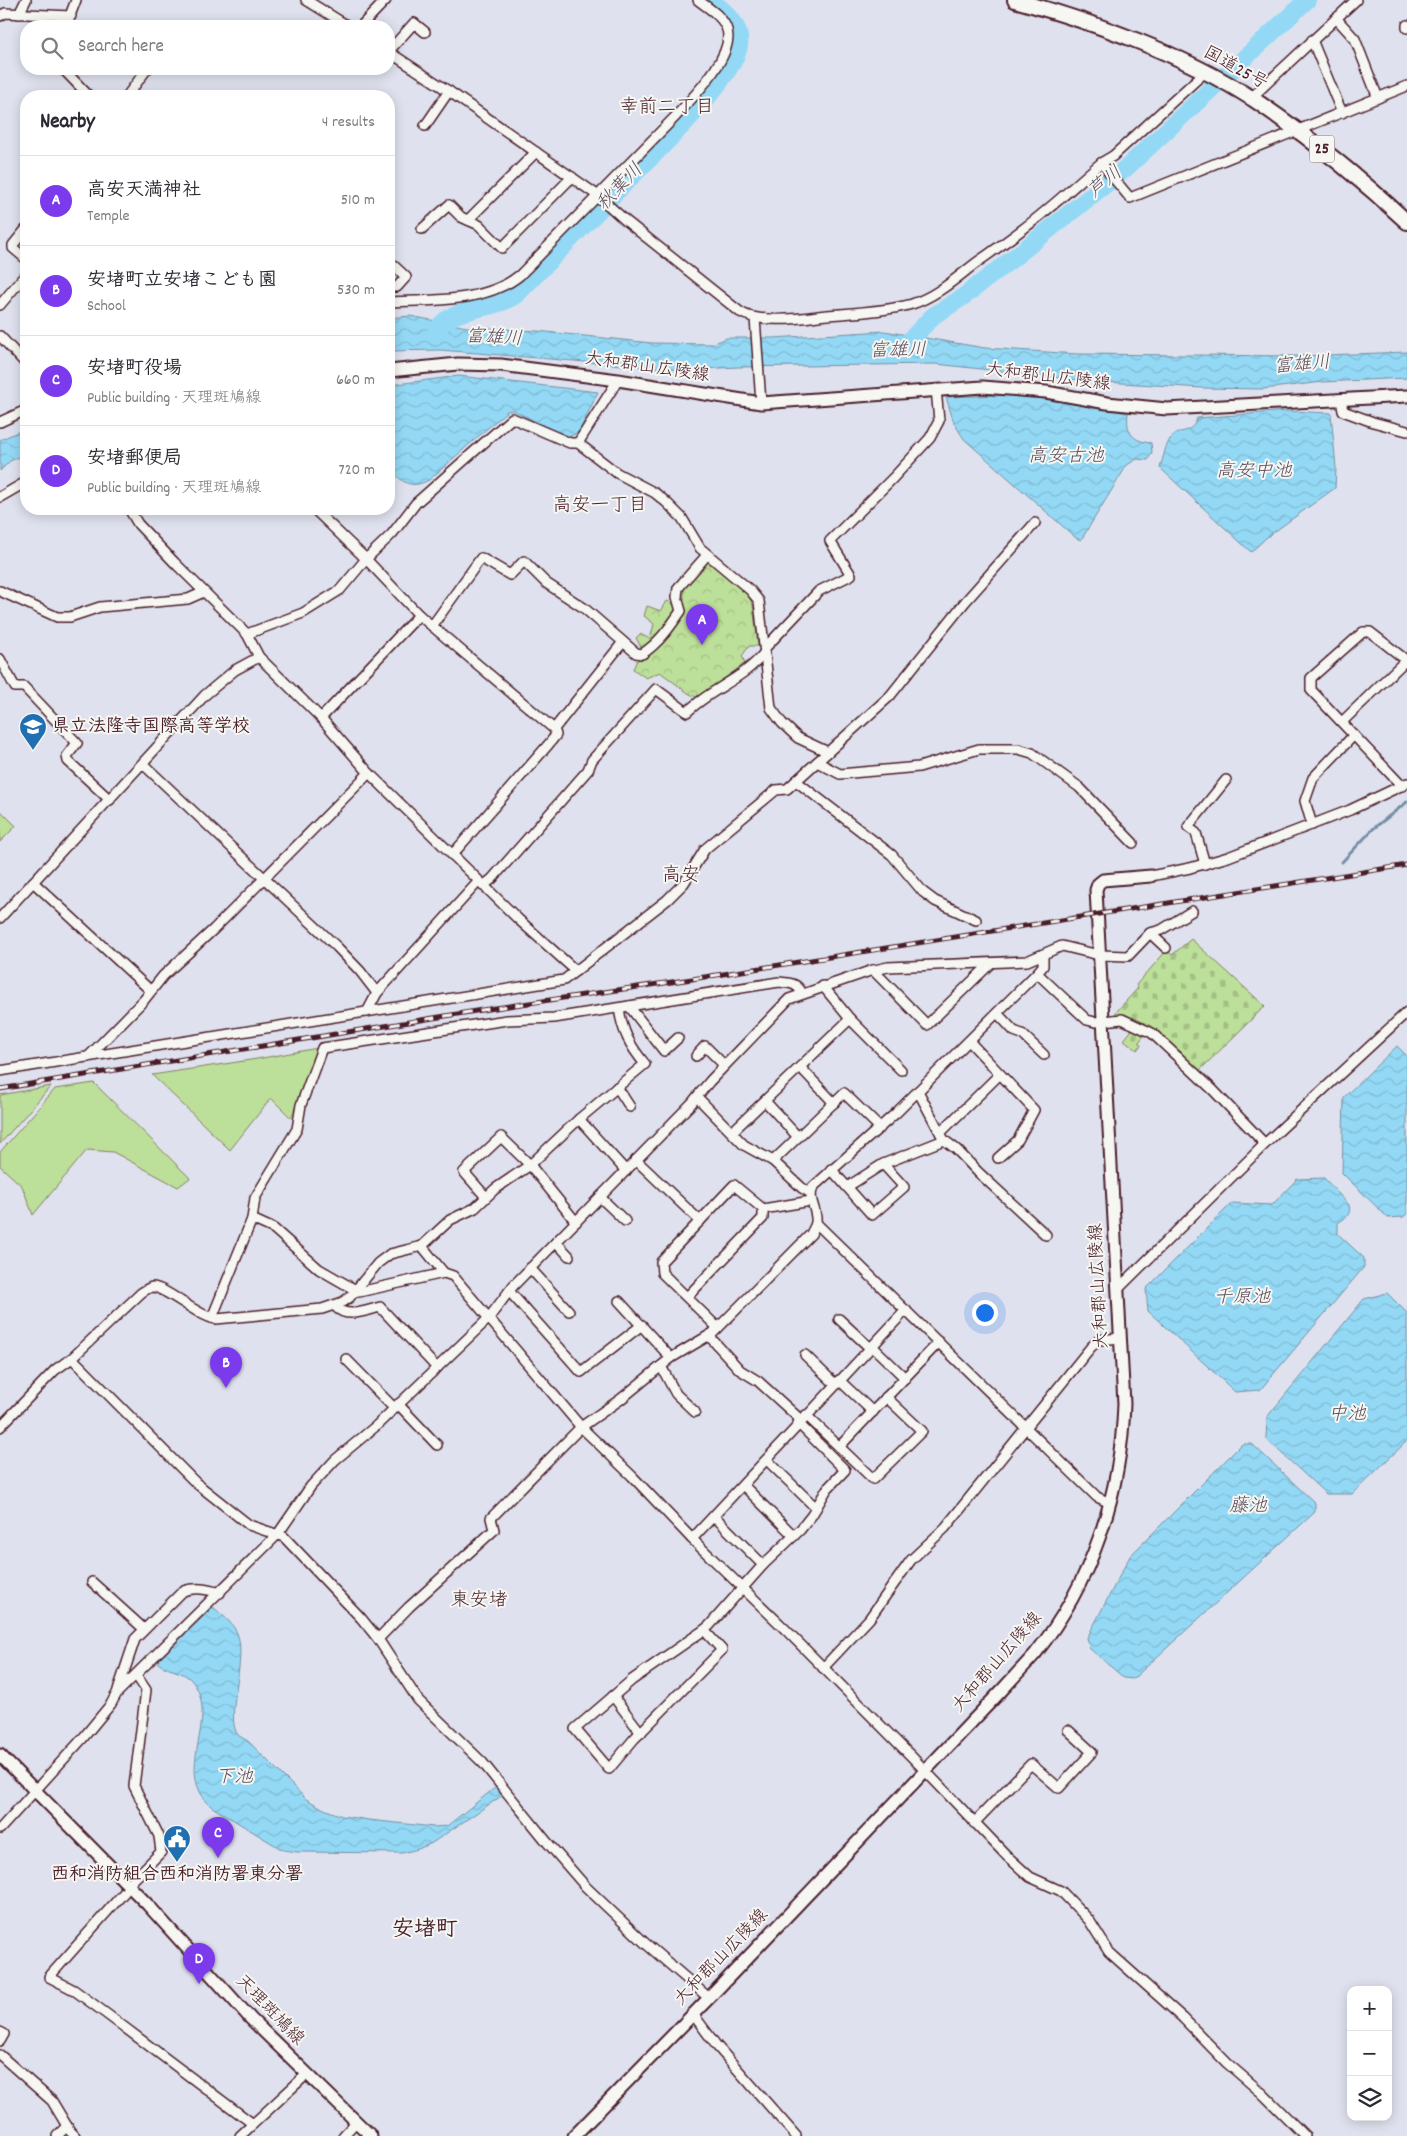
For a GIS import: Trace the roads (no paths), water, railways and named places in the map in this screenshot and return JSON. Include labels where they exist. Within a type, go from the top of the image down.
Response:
[{"type":"highway","name":"国道25号","points":[[1015,0],[1114,32],[1206,74],[1251,98],[1298,130],[1345,167],[1407,222]]},
{"type":"main road","name":"大和郡山広陵線","points":[[395,369],[458,364],[492,365],[618,380],[761,403],[983,387],[1046,392],[1107,403],[1167,409],[1407,396]]},
{"type":"main road","name":"大和郡山広陵線","points":[[574,2136],[709,1998],[1035,1654],[1065,1611],[1085,1574],[1110,1503],[1123,1437],[1123,1374],[1096,909],[1098,884],[1103,880],[1151,876]]},
{"type":"main road","name":"天理斑鳩線","points":[[0,1755],[128,1886],[251,2019],[371,2136]]},
{"type":"street","points":[[19,14],[26,0]]},
{"type":"street","points":[[69,20],[76,0]]},
{"type":"street","points":[[306,0],[338,20]]},
{"type":"street","points":[[367,20],[386,0]]},
{"type":"street","points":[[395,302],[456,298],[487,292],[506,285],[527,268],[676,116],[699,91],[722,59],[727,47],[727,28],[716,14],[698,0]]},
{"type":"street","points":[[1251,98],[1356,0]]},
{"type":"street","points":[[0,16],[5,13],[71,16]]},
{"type":"street","points":[[1336,18],[1355,39],[1378,98]]},
{"type":"street","points":[[395,45],[414,23],[425,32]]},
{"type":"street","points":[[1312,40],[1342,113]]},
{"type":"street","points":[[395,56],[449,91],[598,195],[613,210],[740,312],[755,318],[805,318],[892,308],[912,304],[931,296],[951,284],[1024,229],[1113,156],[1206,74]]},
{"type":"street","points":[[70,75],[83,90]]},
{"type":"street","points":[[131,90],[143,75]]},
{"type":"street","points":[[1102,165],[1130,198],[1407,86]]},
{"type":"street","points":[[425,126],[449,91]]},
{"type":"street","points":[[468,220],[536,152]]},
{"type":"street","points":[[422,229],[449,206],[461,217],[479,225],[502,248],[572,177]]},
{"type":"street","points":[[20,236],[13,245],[13,248],[20,254]]},
{"type":"street","points":[[395,267],[406,277],[395,287]]},
{"type":"street","points":[[0,305],[20,281]]},
{"type":"street","points":[[755,318],[761,403]]},
{"type":"street","points":[[0,336],[20,358]]},
{"type":"street","points":[[578,443],[618,380]]},
{"type":"street","points":[[367,1012],[377,993],[481,884],[492,879],[588,770],[597,754],[656,689],[687,712],[699,700],[732,681],[758,660],[819,591],[851,575],[830,540],[893,478],[930,438],[939,421],[936,389]]},
{"type":"street","points":[[1341,399],[1343,411],[1373,422],[1407,431]]},
{"type":"street","points":[[0,422],[20,413]]},
{"type":"street","points":[[247,634],[303,613],[340,590],[366,559],[392,534],[416,503],[512,418],[570,443],[578,443],[617,473],[655,494],[682,518],[700,548],[750,590],[759,601],[771,708],[782,723],[798,738],[828,752]]},
{"type":"street","points":[[0,497],[20,485]]},
{"type":"street","points":[[133,515],[138,524],[247,634],[259,657],[321,718],[369,773],[481,884],[576,972]]},
{"type":"street","points":[[320,515],[432,626],[554,729],[556,735],[548,745],[452,855]]},
{"type":"street","points":[[0,1072],[564,980],[666,900],[684,882],[705,849],[776,790],[787,789],[890,696],[966,602],[1035,523]]},
{"type":"street","points":[[432,626],[481,558],[510,575],[524,562],[546,583],[584,608],[636,653],[642,654],[652,648],[669,629],[682,610],[677,597],[678,588],[708,555]]},
{"type":"street","points":[[0,591],[57,617],[70,617],[100,607],[188,599],[204,592]]},
{"type":"street","points":[[321,718],[419,614]]},
{"type":"street","points":[[1151,876],[1228,858],[1350,810],[1404,784],[1354,735],[1311,690],[1311,678],[1363,632],[1370,632],[1406,660],[1342,722]]},
{"type":"street","points":[[554,729],[623,642]]},
{"type":"street","points":[[0,918],[205,695],[235,670],[259,657]]},
{"type":"street","points":[[0,659],[15,687],[24,688],[77,744],[67,756],[68,761],[110,800]]},
{"type":"street","points":[[1312,825],[1305,800],[1313,778],[1354,735]]},
{"type":"street","points":[[817,762],[840,774],[919,766],[979,749],[1018,749],[1032,753],[1079,787],[1133,843]]},
{"type":"street","points":[[143,764],[265,878],[360,971],[377,993]]},
{"type":"street","points":[[87,1058],[163,976],[265,878],[369,773]]},
{"type":"street","points":[[1205,864],[1196,833],[1188,827],[1226,780]]},
{"type":"street","points":[[796,781],[892,855],[923,892],[935,901],[976,920]]},
{"type":"street","points":[[33,882],[151,991]]},
{"type":"street","points":[[117,1693],[278,1534],[324,1472],[488,1319],[508,1291],[697,1097],[724,1065],[789,998],[873,970],[888,967],[1027,960],[1062,946],[1099,955],[1128,956],[1150,933],[1161,930],[1192,910]]},
{"type":"street","points":[[1150,933],[1166,948]]},
{"type":"street","points":[[378,1639],[409,1607],[494,1530],[492,1518],[580,1427],[607,1410],[672,1358],[709,1336],[811,1234],[816,1223],[811,1197],[813,1187],[831,1169],[880,1128],[1037,973],[1043,966],[1043,955]]},
{"type":"street","points":[[873,970],[927,1025],[991,963]]},
{"type":"street","points":[[1037,973],[1087,1020],[1095,1022],[1122,1019],[1152,1033],[1213,1090],[1264,1144]]},
{"type":"street","points":[[212,1318],[252,1219],[258,1191],[296,1129],[301,1105],[322,1048],[507,1020],[554,1018],[779,982],[792,983],[799,987],[802,993]]},
{"type":"street","points":[[823,986],[850,1018],[901,1070]]},
{"type":"street","points":[[629,1006],[664,1052],[678,1038]]},
{"type":"street","points":[[0,1427],[55,1370],[72,1358],[141,1293],[150,1287],[157,1288],[193,1310],[212,1318],[322,1309],[335,1306],[350,1296],[378,1263],[390,1254],[422,1246],[450,1220],[475,1208],[486,1197],[530,1165],[579,1119],[645,1064],[627,1040],[621,1026],[619,1008]]},
{"type":"street","points":[[1118,1289],[1264,1144],[1407,1012]]},
{"type":"street","points":[[997,1013],[1014,1031],[1022,1034],[1044,1055]]},
{"type":"street","points":[[732,1132],[850,1018]]},
{"type":"street","points":[[969,1041],[1034,1110],[1018,1140],[998,1158]]},
{"type":"street","points":[[696,1056],[705,1046],[724,1065]]},
{"type":"street","points":[[800,1067],[834,1103]]},
{"type":"street","points":[[847,1186],[883,1164],[943,1136],[1000,1074]]},
{"type":"street","points":[[617,1087],[630,1107]]},
{"type":"street","points":[[918,1091],[943,1136],[978,1172],[1046,1235]]},
{"type":"street","points":[[773,1161],[844,1094],[880,1128]]},
{"type":"street","points":[[697,1097],[744,1145],[773,1161],[811,1197]]},
{"type":"street","points":[[764,1101],[798,1137]]},
{"type":"street","points":[[579,1119],[626,1171]]},
{"type":"street","points":[[486,1197],[464,1172],[501,1137],[530,1165],[576,1222]]},
{"type":"street","points":[[636,1160],[700,1221]]},
{"type":"street","points":[[831,1169],[872,1215],[904,1187],[883,1164]]},
{"type":"street","points":[[687,1297],[763,1218],[763,1210],[734,1185],[661,1262],[662,1273],[718,1328]]},
{"type":"street","points":[[600,1197],[625,1221]]},
{"type":"street","points":[[763,1210],[811,1197]]},
{"type":"street","points":[[252,1219],[274,1229],[319,1269],[359,1292],[444,1273]]},
{"type":"street","points":[[816,1223],[1097,1497],[1110,1503]]},
{"type":"street","points":[[556,1242],[569,1256]]},
{"type":"street","points":[[422,1246],[444,1273],[452,1276],[580,1427],[632,1476],[692,1539],[823,1668],[1021,1870],[1030,1877],[1061,1891],[1089,1920],[1109,1952],[1183,2018],[1227,2063],[1262,2093],[1305,2136]]},
{"type":"street","points":[[530,1268],[570,1312]]},
{"type":"street","points":[[508,1291],[581,1372],[642,1326]]},
{"type":"street","points":[[619,1301],[672,1358]]},
{"type":"street","points":[[335,1306],[340,1311],[348,1313],[380,1307],[437,1368]]},
{"type":"street","points":[[692,1539],[767,1460],[802,1419],[906,1310]]},
{"type":"street","points":[[839,1319],[905,1378]]},
{"type":"street","points":[[709,1336],[740,1370],[758,1381],[802,1419],[840,1446],[873,1479],[922,1431],[886,1397]]},
{"type":"street","points":[[823,1668],[869,1619],[912,1560],[945,1528],[1091,1347],[1099,1340],[1120,1338]]},
{"type":"street","points":[[840,1446],[939,1342]]},
{"type":"street","points":[[805,1355],[873,1412]]},
{"type":"street","points":[[72,1358],[196,1483],[249,1525],[284,1537],[355,1611],[378,1639],[418,1700],[484,1764],[586,1887],[645,1943],[709,1998]]},
{"type":"street","points":[[346,1359],[437,1445]]},
{"type":"street","points":[[661,1366],[676,1394],[695,1412]]},
{"type":"street","points":[[704,1630],[722,1650],[641,1733],[609,1769],[575,1729],[632,1680],[717,1619],[763,1565],[794,1536],[816,1508],[827,1490],[845,1470],[802,1419]]},
{"type":"street","points":[[767,1460],[816,1508]]},
{"type":"street","points":[[743,1485],[794,1536]]},
{"type":"street","points":[[714,1516],[763,1565]]},
{"type":"street","points":[[92,1582],[144,1629]]},
{"type":"street","points":[[0,1829],[111,1704],[117,1693],[135,1639],[144,1629],[183,1590],[192,1588],[206,1589],[220,1593]]},
{"type":"street","points":[[136,1675],[146,1690],[134,1786],[159,1836],[161,1852],[128,1886],[49,1977],[74,1990],[108,2014],[253,2124]]},
{"type":"street","points":[[613,1696],[641,1733]]},
{"type":"street","points":[[974,1823],[1031,1764],[1059,1788],[1094,1750],[1068,1730]]},
{"type":"street","points":[[693,2014],[716,2045],[796,2136]]},
{"type":"street","points":[[0,2032],[4,2034],[0,2041]]},
{"type":"street","points":[[0,2055],[52,2101],[75,2136]]},
{"type":"street","points":[[240,2136],[307,2074]]},
{"type":"street","points":[[343,2136],[356,2122]]},
{"type":"street","points":[[57,2136],[67,2126]]},
{"type":"water","name":"富雄川","points":[[410,316],[467,327],[537,331],[652,343],[712,344],[727,338],[773,338],[884,331],[985,348],[1077,354],[1297,356],[1407,352],[1407,378],[1323,382],[1263,389],[1202,388],[1089,381],[936,364],[738,367],[683,370],[440,350],[395,351],[395,317]]},
{"type":"water","points":[[459,376],[598,392],[579,432],[567,438],[513,410],[507,411],[429,480],[411,484],[402,481],[395,474],[395,384]]},
{"type":"water","name":"高安古池","points":[[1004,395],[1032,397],[1128,413],[1128,425],[1131,434],[1139,440],[1151,443],[1152,452],[1148,460],[1137,459],[1127,465],[1081,540],[1076,538],[964,439],[954,423],[946,397]]},
{"type":"water","name":"高安中池","points":[[1288,411],[1331,413],[1336,468],[1335,488],[1267,537],[1251,552],[1160,468],[1170,439],[1178,432],[1190,428],[1197,418]]},
{"type":"water","points":[[20,431],[20,457],[10,461],[0,471],[0,440]]},
{"type":"water","points":[[1397,1046],[1407,1056],[1407,1214],[1403,1217],[1388,1218],[1342,1173],[1344,1097]]},
{"type":"water","name":"千原池","points":[[1324,1178],[1349,1205],[1349,1214],[1338,1223],[1338,1234],[1364,1258],[1364,1267],[1260,1390],[1235,1392],[1148,1311],[1146,1289],[1232,1203],[1272,1205],[1297,1179]]},
{"type":"water","name":"中池","points":[[1387,1293],[1407,1313],[1407,1441],[1352,1494],[1326,1494],[1266,1439],[1267,1417],[1364,1299]]},
{"type":"water","name":"藤池","points":[[1242,1444],[1252,1444],[1315,1503],[1315,1512],[1133,1679],[1124,1678],[1089,1648],[1087,1638],[1130,1556]]},
{"type":"water","name":"下池","points":[[213,1607],[232,1625],[237,1633],[240,1644],[234,1702],[234,1727],[238,1735],[248,1741],[306,1799],[342,1816],[434,1827],[447,1826],[496,1787],[503,1795],[432,1843],[402,1853],[297,1852],[283,1850],[212,1807],[201,1793],[196,1778],[195,1762],[202,1712],[200,1697],[189,1678],[165,1668],[157,1662]]},
{"type":"waterway","name":"秋葉川","points":[[436,333],[441,324],[449,318],[496,304],[517,294],[673,135],[708,96],[734,60],[739,46],[738,32],[735,25],[710,0]]},
{"type":"waterway","name":"芦川","points":[[898,353],[933,316],[963,297],[1126,168],[1307,0]]},
{"type":"waterway","points":[[1342,862],[1374,828],[1407,802]]},
{"type":"railway","points":[[0,1089],[482,1010],[692,979],[1407,865]]},
{"type":"place","name":"高安天満神社","points":[[702,645]]},
{"type":"place","name":"県立法隆寺国際高等学校","points":[[33,751]]},
{"type":"place","name":"安堵町立安堵こども園","points":[[226,1388]]},
{"type":"place","name":"安堵町役場","points":[[218,1858]]},
{"type":"place","name":"西和消防組合西和消防署東分署","points":[[177,1863]]},
{"type":"place","name":"安堵郵便局","points":[[199,1984]]},
{"type":"district","name":"幸前二丁目","points":[[667,108]]},
{"type":"district","name":"高安一丁目","points":[[600,506]]},
{"type":"district","name":"高安","points":[[681,876]]},
{"type":"district","name":"東安堵","points":[[479,1601]]},
{"type":"district","name":"安堵町","points":[[425,1930]]}]
